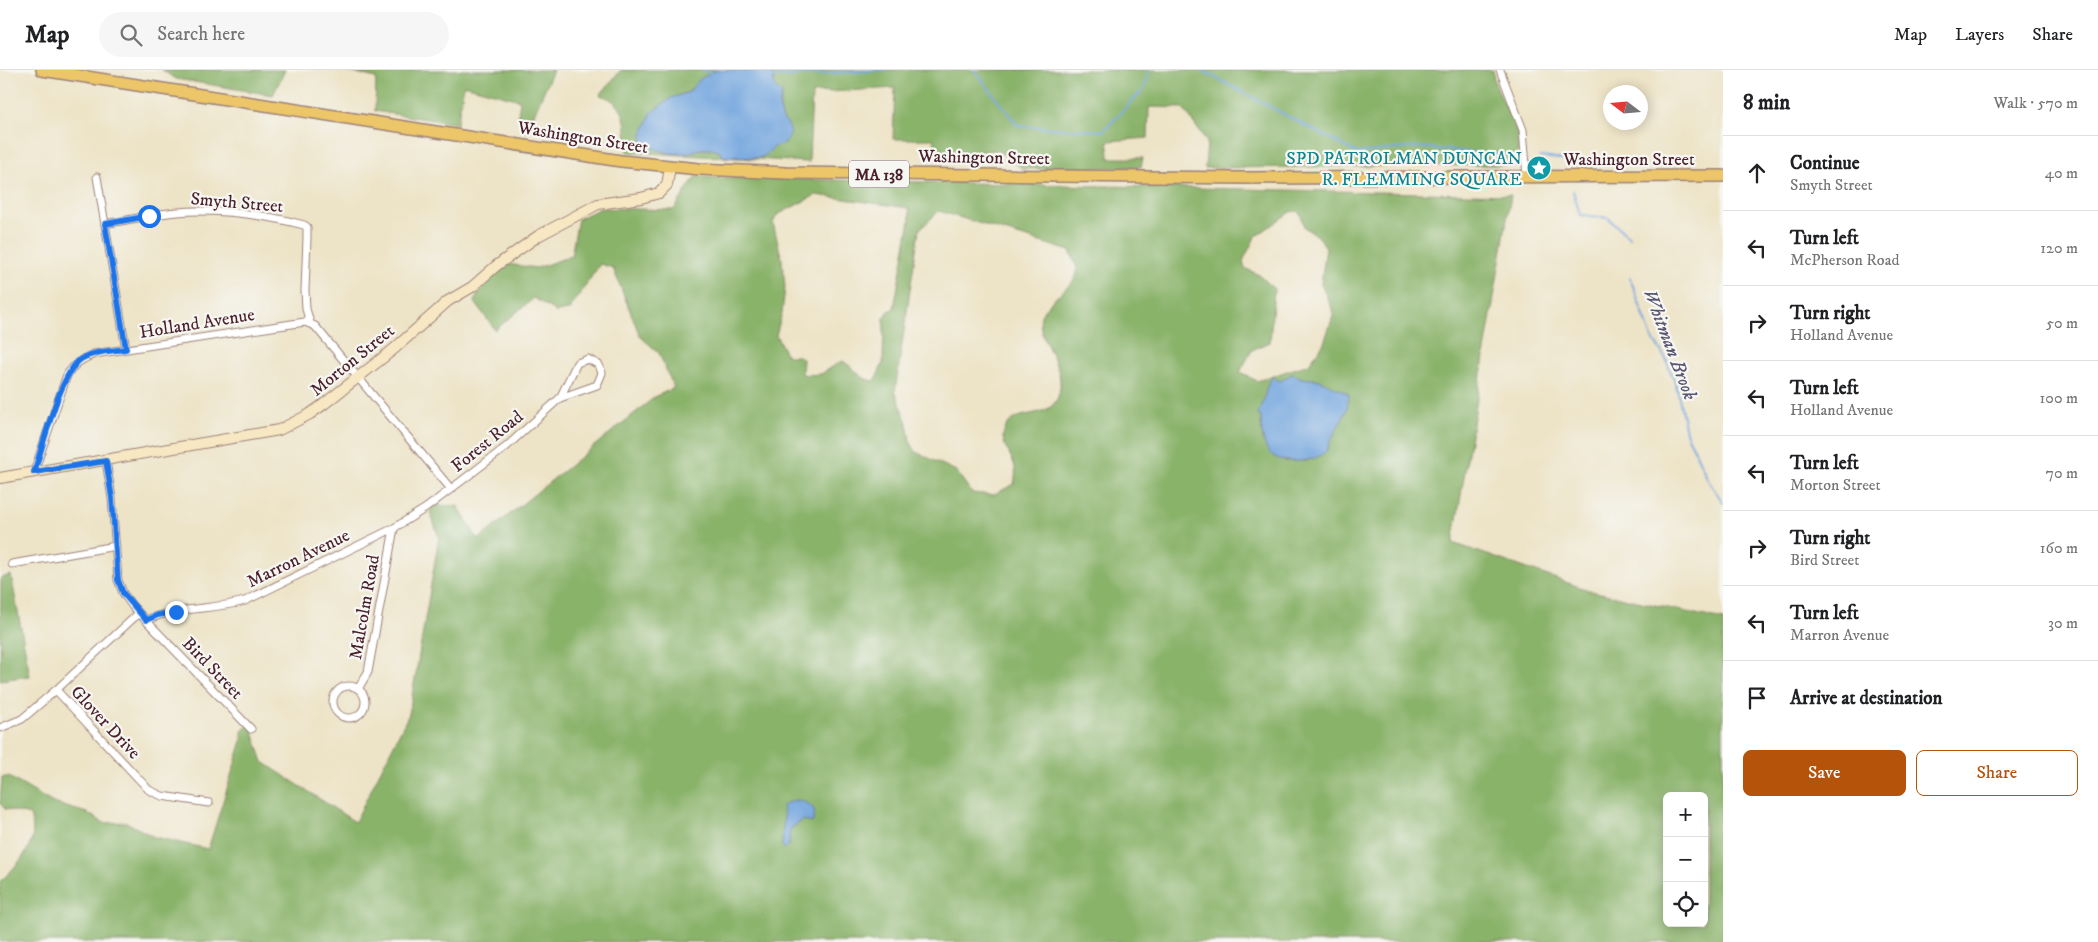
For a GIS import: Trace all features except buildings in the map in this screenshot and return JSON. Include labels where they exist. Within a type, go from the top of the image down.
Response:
[{"type":"main road","name":"Washington Street","points":[[42,70],[670,167],[739,172],[1244,178],[1723,176]]},
{"type":"street","points":[[1500,70],[1524,130],[1527,176]]},
{"type":"street","name":"Morton Street","points":[[0,478],[279,430],[310,414],[394,349],[448,301],[472,287],[496,266],[538,236],[593,206],[608,201],[646,198],[659,193],[667,185],[670,167]]},
{"type":"street","points":[[97,177],[126,349]]},
{"type":"street","name":"Smyth Street","points":[[105,224],[149,216],[198,211],[279,219],[304,225],[307,227],[306,309],[310,322]]},
{"type":"street","name":"Holland Avenue","points":[[34,472],[62,388],[72,367],[79,360],[94,354],[294,322],[310,322]]},
{"type":"street","points":[[310,322],[358,377]]},
{"type":"street","name":"Forest Road","points":[[358,377],[450,489],[506,447],[560,398],[577,363],[588,359],[598,365],[602,374],[597,385],[560,398]]},
{"type":"street","name":"Bird Street","points":[[106,461],[112,498],[118,580],[123,593],[139,613],[251,729]]},
{"type":"street","name":"Marron Avenue","points":[[146,620],[158,615],[228,606],[245,601],[394,528],[426,508],[450,489]]},
{"type":"street","name":"Malcolm Road","points":[[358,690],[368,672],[394,528]]},
{"type":"street","points":[[12,564],[116,546]]},
{"type":"street","name":"Glover Drive","points":[[139,613],[56,690],[149,790],[162,796],[209,803]]},
{"type":"street","points":[[349,687],[358,690],[365,703],[361,713],[352,718],[341,716],[334,708],[336,694],[349,687]]},
{"type":"street","points":[[0,728],[22,719],[56,690]]},
{"type":"green space","points":[[162,70],[285,70],[273,95],[176,79]]},
{"type":"green space","points":[[341,70],[553,70],[526,133],[518,115],[520,100],[464,85],[457,124],[375,111],[376,78]]},
{"type":"green space","points":[[621,70],[720,70],[700,79],[689,92],[671,98],[685,154],[701,149],[711,149],[724,157],[763,157],[775,146],[784,144],[783,120],[779,106],[782,94],[775,87],[772,72],[768,70],[1493,70],[1494,81],[1520,139],[1515,165],[1205,168],[1207,142],[1183,108],[1149,107],[1148,138],[1108,141],[1109,158],[1143,158],[1141,167],[1023,169],[997,150],[936,155],[934,139],[893,139],[895,88],[812,93],[809,162],[627,152],[626,125],[621,110],[609,99],[600,95]]},
{"type":"green space","points":[[695,177],[1511,195],[1453,543],[1591,591],[1723,620],[1723,942],[0,942],[0,881],[14,868],[23,856],[30,844],[33,833],[30,815],[5,809],[0,803],[2,777],[9,777],[53,803],[87,813],[104,823],[126,822],[154,837],[208,849],[242,741],[242,731],[252,722],[254,735],[263,762],[355,822],[409,714],[439,537],[430,512],[433,505],[458,506],[478,540],[656,396],[674,388],[659,353],[640,336],[613,268],[600,264],[569,310],[556,312],[534,298],[495,330],[474,301],[499,263],[537,268],[571,256],[578,219],[601,208],[674,210]],"holes":[[[816,195],[909,208],[910,220],[894,308],[884,318],[883,363],[875,381],[865,379],[842,361],[821,374],[804,375],[802,372],[803,359],[798,356],[787,356],[776,335],[782,313],[785,287],[782,260],[773,223],[777,215]],[[939,211],[1070,251],[1077,269],[1077,275],[1049,304],[1041,316],[1040,325],[1059,375],[1058,397],[1054,404],[1047,409],[1016,418],[1009,422],[1003,434],[1003,439],[1014,463],[1014,484],[993,495],[972,493],[956,471],[916,452],[910,441],[907,423],[895,391],[919,230]],[[1297,211],[1301,215],[1304,227],[1320,238],[1326,248],[1321,284],[1334,313],[1324,343],[1309,364],[1257,381],[1240,372],[1252,350],[1270,342],[1274,289],[1261,276],[1245,268],[1243,261],[1255,237],[1290,212]],[[1292,374],[1302,378],[1320,380],[1330,440],[1328,449],[1306,461],[1284,461],[1263,441],[1261,417],[1257,414],[1280,381]]]},
{"type":"green space","points":[[11,575],[30,676],[0,680],[1,578]]},
{"type":"water","points":[[716,70],[768,70],[772,72],[775,87],[782,94],[779,106],[783,120],[788,124],[790,131],[787,140],[783,144],[774,147],[765,155],[756,158],[724,157],[719,151],[711,149],[700,149],[685,154],[669,153],[646,146],[642,135],[652,112],[671,98],[689,92],[700,79]]},
{"type":"water","points":[[1292,374],[1302,378],[1320,380],[1349,394],[1346,411],[1326,450],[1312,459],[1288,461],[1273,456],[1265,444],[1261,417],[1257,414],[1262,406],[1267,386],[1272,377],[1280,381]]},
{"type":"water","points":[[797,800],[812,807],[815,814],[812,823],[803,820],[790,829],[789,845],[785,849],[782,846],[784,816],[782,806]]},
{"type":"waterway","name":"Whitman Brook","points":[[703,70],[713,74]]},
{"type":"waterway","name":"Whitman Brook","points":[[771,77],[886,70]]},
{"type":"waterway","name":"Whitman Brook","points":[[974,70],[1018,126],[1103,131],[1144,89],[1149,70]]},
{"type":"waterway","name":"Whitman Brook","points":[[1201,70],[1357,153],[1417,147],[1513,156]]},
{"type":"waterway","name":"Whitman Brook","points":[[1540,157],[1569,160]]},
{"type":"waterway","name":"Whitman Brook","points":[[1573,191],[1580,215],[1608,218],[1629,237]]},
{"type":"waterway","name":"Whitman Brook","points":[[1630,278],[1652,338],[1665,357],[1677,388],[1686,432],[1709,482],[1723,502]]},
{"type":"place","name":"SPD PATROLMAN DUNCAN R. FLEMMING SQUARE","points":[[1539,168]]},
{"type":"route","points":[[149,216],[105,224],[126,349],[94,354],[79,360],[72,367],[62,388],[34,472],[106,461],[112,498],[118,580],[123,593],[146,620],[158,615],[176,612]]}]
